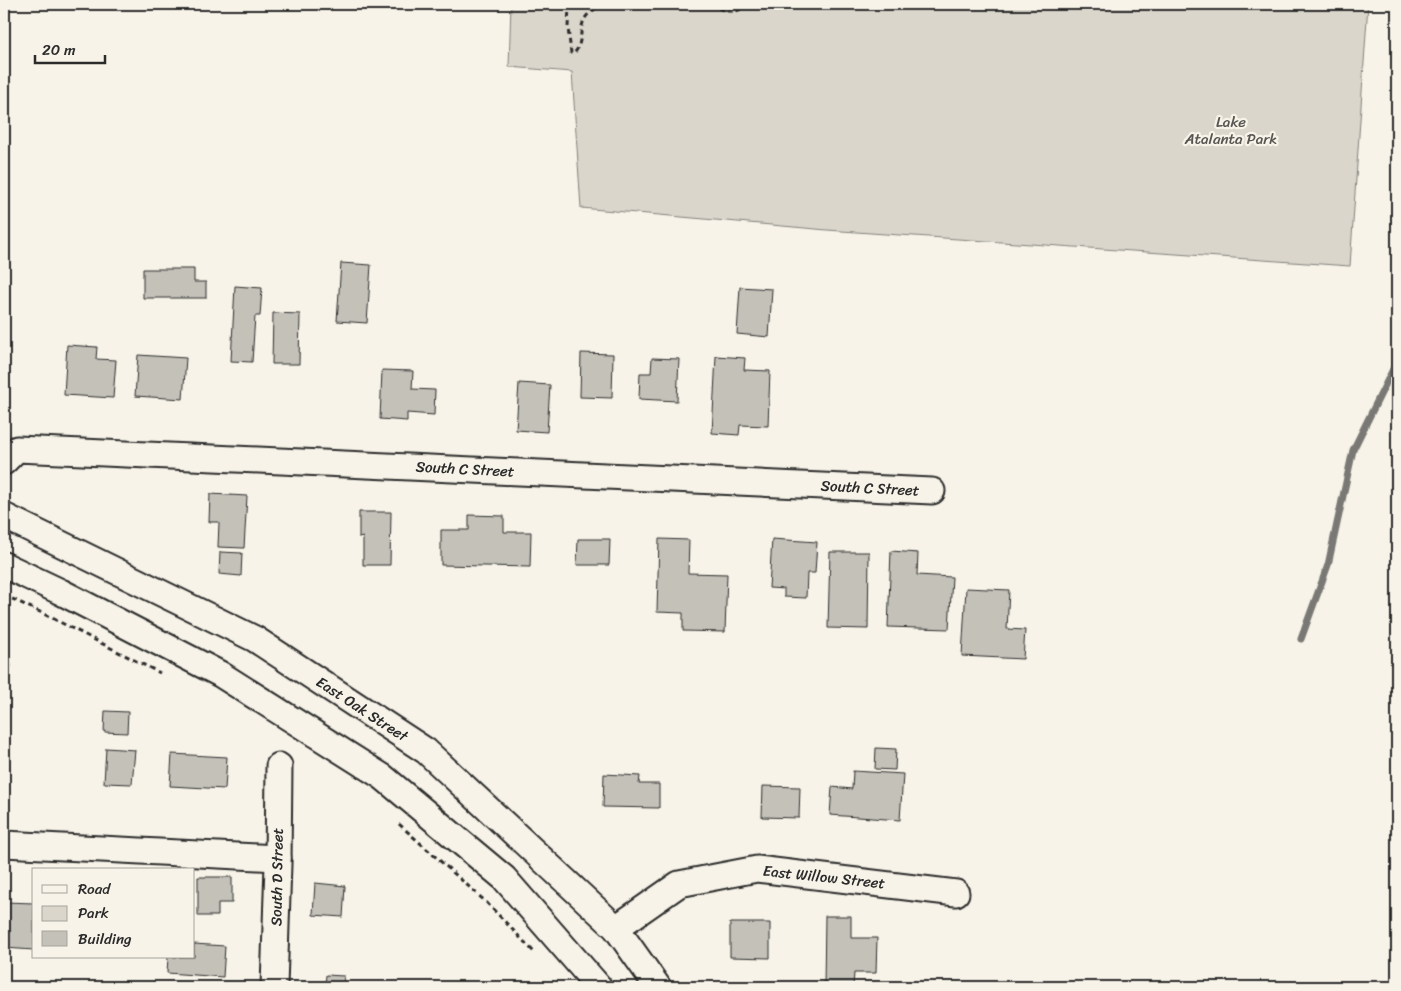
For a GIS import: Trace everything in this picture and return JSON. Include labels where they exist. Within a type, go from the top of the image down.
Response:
[{"type":"street","name":"South C Street","points":[[4,462],[17,449],[932,491]]},
{"type":"street","name":"East Oak Street","points":[[4,516],[255,639],[426,751],[616,928],[658,987]]},
{"type":"street","points":[[4,566],[61,592],[220,674],[383,777],[504,878],[599,987]]},
{"type":"street","name":"South D Street","points":[[274,987],[279,766]]},
{"type":"street","points":[[4,844],[278,858]]},
{"type":"street","name":"East Willow Street","points":[[616,928],[679,884],[757,869],[956,892]]},
{"type":"path","points":[[570,4],[568,41],[571,53],[573,54],[580,46],[580,32],[585,18],[603,4]]},
{"type":"path","points":[[711,4],[726,10],[737,11],[748,4]]},
{"type":"green space","name":"Lake Atalanta Park","points":[[511,4],[1368,4],[1350,266],[827,230],[581,208],[572,72],[509,67]]},
{"type":"building","points":[[341,263],[371,265],[367,323],[337,321]]},
{"type":"building","points":[[143,269],[194,269],[194,282],[206,282],[206,298],[143,298]]},
{"type":"building","points":[[235,286],[262,288],[260,316],[255,316],[252,362],[231,361]]},
{"type":"building","points":[[740,287],[772,289],[769,337],[737,334]]},
{"type":"building","points":[[273,313],[300,314],[299,364],[272,364]]},
{"type":"building","points":[[67,345],[97,347],[96,359],[116,360],[113,398],[64,395]]},
{"type":"building","points":[[581,353],[613,354],[612,398],[580,397]]},
{"type":"building","points":[[138,355],[186,358],[183,399],[135,396]]},
{"type":"building","points":[[716,356],[745,358],[744,370],[770,371],[768,426],[740,425],[739,435],[712,433]]},
{"type":"building","points":[[652,358],[679,359],[677,401],[639,399],[640,373],[651,373]]},
{"type":"building","points":[[382,370],[413,371],[412,389],[435,390],[434,415],[407,413],[407,421],[380,419]]},
{"type":"building","points":[[519,383],[550,385],[547,432],[516,430]]},
{"type":"building","points":[[210,494],[247,496],[244,548],[218,547],[219,522],[209,522]]},
{"type":"building","points":[[359,512],[391,512],[390,565],[363,565],[363,537],[359,538]]},
{"type":"building","points":[[469,515],[504,516],[504,532],[531,532],[530,567],[441,565],[441,530],[469,530]]},
{"type":"building","points":[[578,539],[610,539],[609,565],[577,565]]},
{"type":"building","points":[[659,539],[689,540],[688,573],[727,574],[725,632],[683,631],[683,613],[657,612]]},
{"type":"building","points":[[772,539],[817,542],[815,573],[807,573],[806,598],[784,597],[784,589],[769,588]]},
{"type":"building","points":[[891,551],[918,553],[917,575],[952,577],[949,629],[888,627]]},
{"type":"building","points":[[220,552],[242,553],[241,576],[219,574]]},
{"type":"building","points":[[830,552],[869,552],[868,629],[828,628]]},
{"type":"building","points":[[966,588],[1009,590],[1007,629],[1025,630],[1023,659],[962,656]]},
{"type":"building","points":[[4,664],[11,664],[10,675],[4,675]]},
{"type":"building","points":[[105,711],[128,712],[127,733],[104,732]]},
{"type":"building","points":[[106,748],[135,750],[132,784],[104,783]]},
{"type":"building","points":[[876,748],[896,749],[895,770],[875,769]]},
{"type":"building","points":[[172,754],[227,757],[225,789],[170,786]]},
{"type":"building","points":[[853,771],[903,774],[900,820],[830,815],[832,787],[852,789]]},
{"type":"building","points":[[604,774],[640,776],[639,784],[659,784],[659,808],[603,807]]},
{"type":"building","points":[[763,786],[800,787],[799,818],[762,817]]},
{"type":"building","points":[[198,877],[232,877],[232,903],[218,903],[218,916],[198,916]]},
{"type":"building","points":[[315,883],[345,886],[343,917],[313,915]]},
{"type":"building","points":[[4,902],[32,903],[32,950],[4,948]]},
{"type":"building","points":[[825,916],[851,916],[851,938],[877,938],[876,973],[854,973],[853,987],[824,986]]},
{"type":"building","points":[[730,923],[770,923],[770,958],[730,957]]},
{"type":"building","points":[[195,944],[225,946],[223,977],[167,973],[168,958],[195,958]]},
{"type":"building","points":[[326,975],[344,976],[343,987],[325,987]]},
{"type":"waterway","points":[[1301,639],[1328,565],[1353,450],[1397,361]]}]
